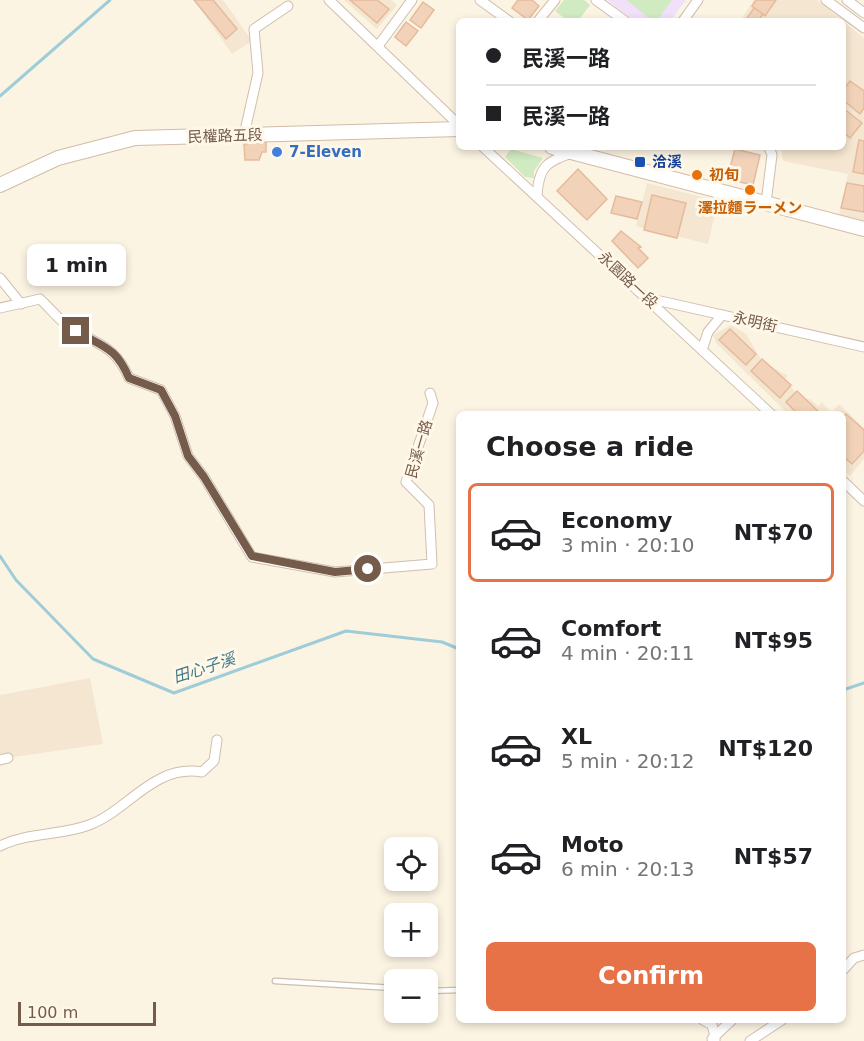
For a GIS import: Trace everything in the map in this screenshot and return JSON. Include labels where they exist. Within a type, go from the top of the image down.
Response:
[{"type":"street","points":[[329,0],[456,124]]},
{"type":"street","points":[[378,46],[412,0]]},
{"type":"street","points":[[480,0],[505,18]]},
{"type":"street","points":[[540,18],[555,0]]},
{"type":"street","points":[[596,0],[621,18]]},
{"type":"street","points":[[685,18],[698,0]]},
{"type":"street","points":[[826,0],[864,28]]},
{"type":"street","points":[[847,0],[864,13]]},
{"type":"street","points":[[244,135],[258,73],[255,29],[288,6]]},
{"type":"street","name":"民權路五段","points":[[0,185],[58,158],[135,138],[456,127]]},
{"type":"street","name":"永園路一段","points":[[486,150],[768,411]]},
{"type":"street","points":[[766,204],[772,155],[770,150]]},
{"type":"street","points":[[537,195],[538,178],[543,167],[553,160],[583,151],[766,204],[864,229]]},
{"type":"street","points":[[0,278],[21,303],[0,308]]},
{"type":"street","name":"永明街","points":[[646,297],[864,347]]},
{"type":"street","name":"民溪一路","points":[[21,303],[40,299],[64,324],[108,348],[122,360],[129,378],[161,390],[175,416],[188,456],[204,477],[252,556],[335,572],[432,564],[429,505],[406,482],[433,403],[430,393]]},
{"type":"street","points":[[702,350],[708,332],[722,315]]},
{"type":"street","points":[[846,484],[863,500]]},
{"type":"street","points":[[852,489],[864,488]]},
{"type":"street","points":[[0,846],[20,837],[70,831],[91,825],[128,798],[176,771],[202,772],[214,761],[217,740]]},
{"type":"street","points":[[846,967],[854,958],[864,955]]},
{"type":"street","points":[[708,1023],[712,1025],[713,1040]]},
{"type":"street","points":[[713,1040],[729,1023]]},
{"type":"street","points":[[750,1041],[777,1023]]},
{"type":"lane","points":[[275,981],[384,987]]},
{"type":"lane","points":[[438,991],[456,990]]},
{"type":"shaded area","points":[[194,0],[223,0],[252,41],[232,54]]},
{"type":"shaded area","points":[[344,0],[391,0],[397,5],[377,29]]},
{"type":"shaded area","points":[[607,0],[686,0],[672,18],[631,18]]},
{"type":"shaded area","points":[[754,0],[817,0],[839,18],[742,18]]},
{"type":"shaded area","points":[[846,23],[864,38],[864,221],[839,215],[848,174],[783,161],[781,150],[846,150]]},
{"type":"shaded area","points":[[647,183],[718,201],[708,244],[636,226]]},
{"type":"shaded area","points":[[731,325],[746,334],[762,361],[788,376],[785,379],[801,399],[810,399],[818,406],[822,402],[829,411],[785,411],[716,343],[713,335]]},
{"type":"shaded area","points":[[839,404],[864,428],[864,459],[850,476],[846,472],[846,411],[833,411]]},
{"type":"shaded area","points":[[90,678],[103,744],[0,759],[0,695]]},
{"type":"green space","points":[[564,0],[584,0],[590,5],[580,18],[564,18],[555,11]]},
{"type":"green space","points":[[627,0],[672,0],[658,18],[649,18]]},
{"type":"green space","points":[[510,150],[515,150],[543,158],[534,171],[534,178],[525,177],[505,157]]},
{"type":"building","points":[[194,0],[213,0],[237,29],[226,39]]},
{"type":"building","points":[[350,0],[377,0],[389,9],[377,23]]},
{"type":"building","points":[[518,0],[532,0],[539,6],[530,18],[525,18],[512,8]]},
{"type":"building","points":[[756,0],[776,0],[765,16],[752,6]]},
{"type":"building","points":[[423,2],[434,10],[421,28],[410,20]]},
{"type":"building","points":[[754,8],[763,14],[760,18],[747,18]]},
{"type":"building","points":[[406,22],[418,31],[406,46],[395,37]]},
{"type":"building","points":[[850,81],[864,91],[864,108],[860,114],[846,102],[846,86]]},
{"type":"building","points":[[846,110],[862,123],[850,138],[846,135]]},
{"type":"building","points":[[859,140],[864,141],[864,174],[853,172]]},
{"type":"building","points":[[266,142],[266,152],[262,152],[259,160],[245,160],[244,144]]},
{"type":"building","points":[[735,150],[760,155],[753,185],[727,179]]},
{"type":"building","points":[[578,169],[607,199],[587,220],[557,191]]},
{"type":"building","points":[[847,183],[864,186],[864,212],[841,208]]},
{"type":"building","points":[[652,195],[686,203],[677,238],[644,230]]},
{"type":"building","points":[[616,196],[642,202],[637,219],[611,213]]},
{"type":"building","points":[[621,231],[641,247],[638,248],[648,258],[638,268],[612,241]]},
{"type":"building","points":[[730,329],[756,354],[746,365],[719,340]]},
{"type":"building","points":[[762,359],[791,385],[780,398],[751,371]]},
{"type":"building","points":[[797,391],[818,411],[795,411],[786,402]]},
{"type":"building","points":[[846,414],[864,430],[864,451],[852,464],[846,459]]},
{"type":"waterway","points":[[0,96],[110,0]]},
{"type":"waterway","name":"田心子溪","points":[[0,556],[16,580],[93,659],[174,693],[346,631],[442,642],[456,648]]},
{"type":"waterway","name":"田心子溪","points":[[846,689],[864,683]]},
{"type":"place","name":"7-Eleven","points":[[277,152]]},
{"type":"place","name":"洽溪","points":[[640,162]]},
{"type":"place","name":"初旬","points":[[697,175]]},
{"type":"place","name":"澤拉麵ラーメン","points":[[750,190]]},
{"type":"route","points":[[76,331],[108,348],[122,360],[129,378],[161,390],[175,416],[188,456],[204,477],[252,556],[335,572],[368,569]]}]
